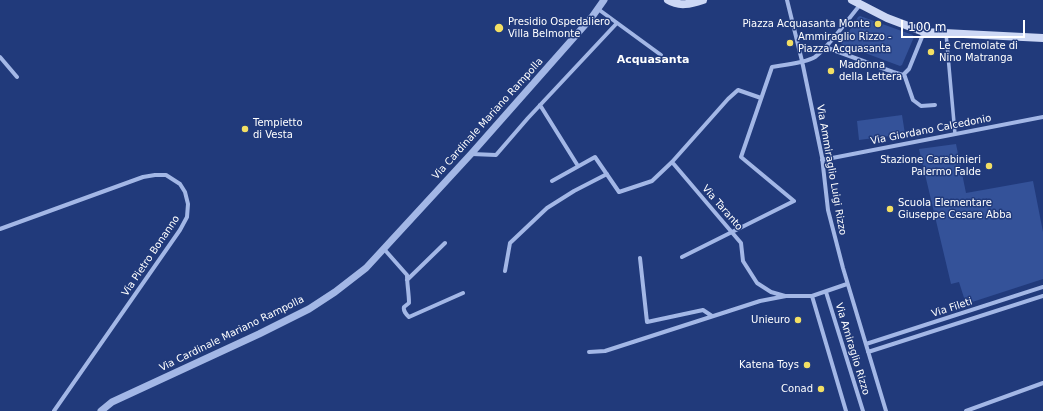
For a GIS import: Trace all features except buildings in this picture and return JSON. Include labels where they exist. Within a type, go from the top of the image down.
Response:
[{"type":"main road","points":[[668,0],[672,3],[689,5],[703,0]]},
{"type":"main road","points":[[852,0],[887,18],[924,32],[1043,38]]},
{"type":"street","name":"Via Cardinale Mariano Rampolla","points":[[101,411],[112,402],[259,334],[309,309],[335,292],[366,268],[471,154],[598,9],[604,0]]},
{"type":"street","name":"Via Ammiraglio Luigi Rizzo","points":[[787,0],[802,61],[822,160],[828,210],[847,284],[886,411]]},
{"type":"street","points":[[682,256],[794,201],[741,156],[772,67],[815,57],[860,5]]},
{"type":"street","points":[[598,9],[661,55]]},
{"type":"street","points":[[471,154],[496,155],[540,105],[617,23]]},
{"type":"street","points":[[904,74],[910,69],[924,32]]},
{"type":"street","points":[[946,33],[955,134]]},
{"type":"street","points":[[825,47],[893,72],[904,74]]},
{"type":"street","points":[[0,57],[17,77]]},
{"type":"street","points":[[904,74],[913,100],[921,106],[935,106]]},
{"type":"street","points":[[552,180],[595,157],[619,192],[652,181],[672,162],[728,99],[738,90],[761,98]]},
{"type":"street","points":[[540,105],[578,166]]},
{"type":"street","name":"Via Giordano Calcedonio","points":[[822,160],[1043,117]]},
{"type":"street","name":"Via Taranto","points":[[672,162],[741,243],[743,261],[757,283],[771,292],[786,296]]},
{"type":"street","points":[[505,271],[510,243],[547,208],[574,191],[607,174]]},
{"type":"street","name":"Via Pietro Bonanno","points":[[0,228],[143,177],[166,175],[180,184],[185,192],[188,204],[187,217],[180,230],[54,411]]},
{"type":"street","points":[[407,280],[445,243]]},
{"type":"street","points":[[384,249],[407,275],[408,303],[404,307],[406,315],[410,317],[463,293]]},
{"type":"street","points":[[640,258],[647,322],[703,310],[712,316]]},
{"type":"street","points":[[589,352],[605,351],[760,301],[786,296],[812,296],[847,284]]},
{"type":"street","name":"Via Fileti","points":[[866,344],[1043,288]]},
{"type":"street","name":"Via Amiraglio Rizzo","points":[[826,292],[863,411]]},
{"type":"street","points":[[812,296],[846,411]]},
{"type":"street","name":"Via Fileti","points":[[868,352],[1043,296]]},
{"type":"street","points":[[966,411],[1043,383]]},
{"type":"shaded area","points":[[860,16],[913,35],[914,37],[902,65],[900,66],[841,44]]},
{"type":"shaded area","points":[[902,115],[905,134],[859,140],[857,121]]},
{"type":"shaded area","points":[[956,144],[966,193],[1033,181],[1043,232],[1043,279],[966,304],[959,282],[951,284],[919,149]]},
{"type":"place","name":"Piazza Acquasanta Monte","points":[[878,24]]},
{"type":"place","name":"Presidio Ospedaliero Villa Belmonte","points":[[499,28]]},
{"type":"place","name":"Ammiraglio Rizzo - Piazza Acquasanta","points":[[790,43]]},
{"type":"place","name":"Le Cremolate di Nino Matranga","points":[[931,52]]},
{"type":"place","name":"Madonna della Lettera","points":[[831,71]]},
{"type":"place","name":"Tempietto di Vesta","points":[[245,129]]},
{"type":"place","name":"Stazione Carabinieri Palermo Falde","points":[[989,166]]},
{"type":"place","name":"Scuola Elementare Giuseppe Cesare Abba","points":[[890,209]]},
{"type":"place","name":"Unieuro","points":[[798,320]]},
{"type":"place","name":"Katena Toys","points":[[807,365]]},
{"type":"place","name":"Conad","points":[[821,389]]},
{"type":"district","name":"Acquasanta","points":[[653,60]]}]
